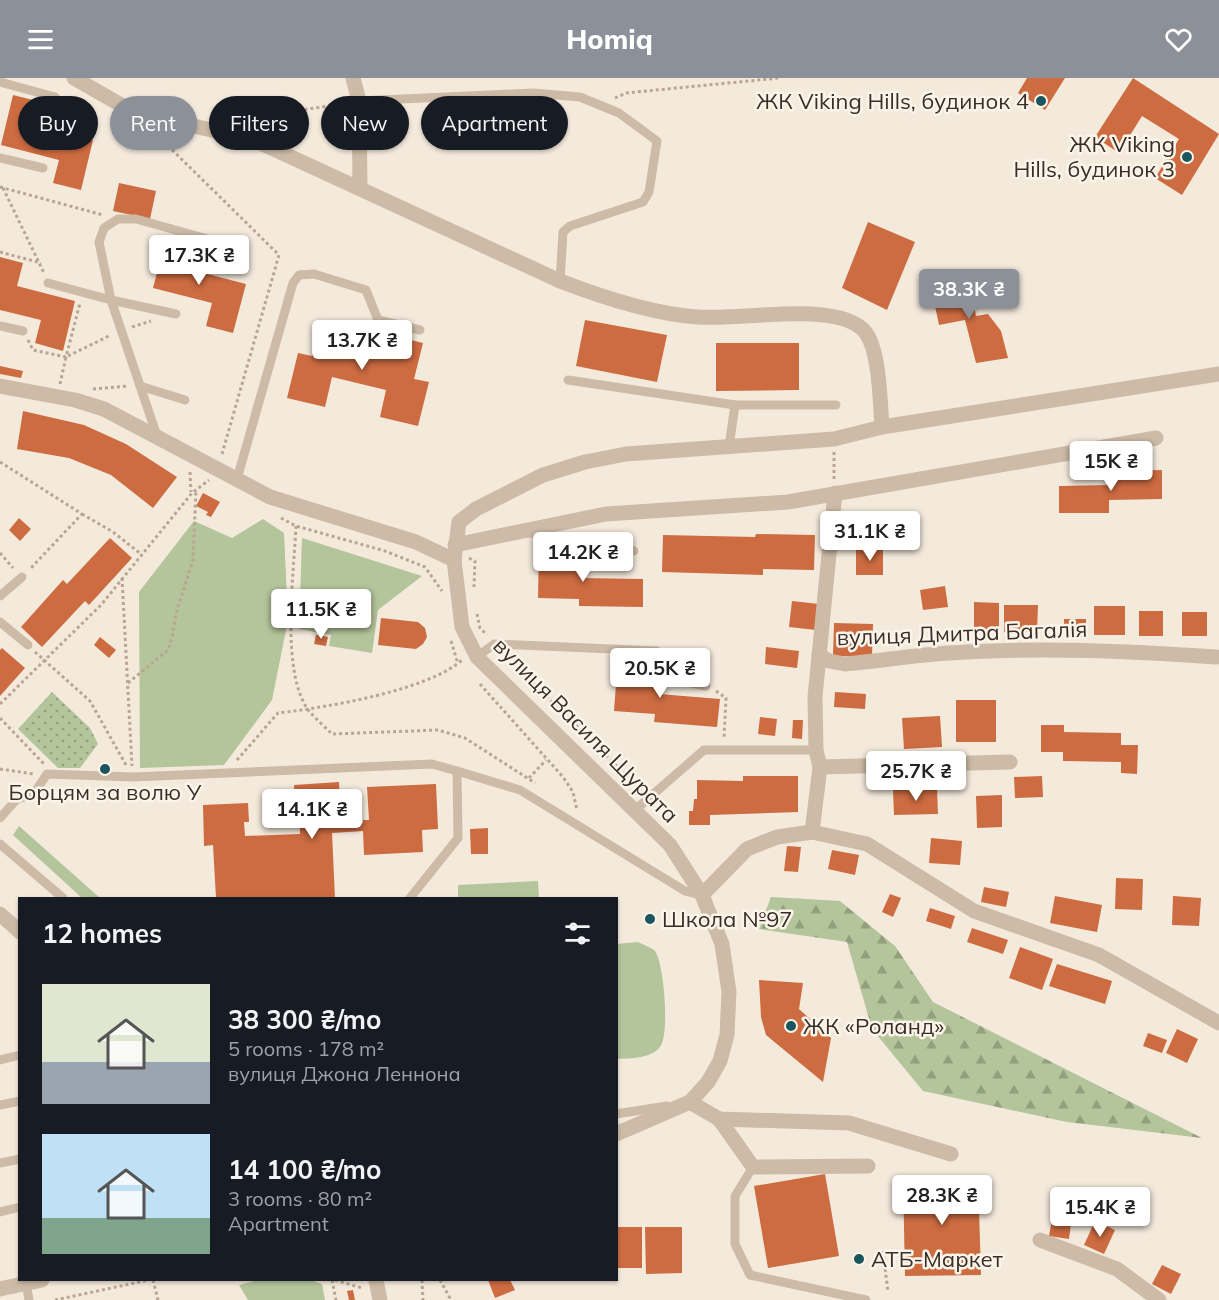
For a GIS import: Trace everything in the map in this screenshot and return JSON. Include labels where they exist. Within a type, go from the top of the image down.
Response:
[{"type":"street","points":[[74,78],[110,99]]},
{"type":"street","points":[[353,78],[358,96]]},
{"type":"street","points":[[276,150],[560,281],[605,298],[696,317],[813,314],[858,324],[867,334],[874,354],[882,427]]},
{"type":"street","points":[[360,150],[360,188]]},
{"type":"street","points":[[454,553],[459,522],[533,480],[564,467],[626,454],[834,439],[882,427],[1219,374]]},
{"type":"street","points":[[0,386],[94,406],[157,436],[270,497],[454,553],[522,531],[606,514],[788,502],[1156,438]]},
{"type":"street","name":"вулиця Дмитра Багалія","points":[[812,832],[820,767],[816,750],[815,697],[835,493]]},
{"type":"street","name":"вулиця Василя Щурата","points":[[454,553],[462,627],[472,661],[635,810],[670,845],[702,895],[722,944],[729,992],[728,1035],[720,1061],[708,1082],[690,1102],[618,1133]]},
{"type":"street","name":"вулиця Дмитра Багалія","points":[[819,655],[834,663],[845,664],[950,653],[1005,651],[1084,651],[1216,657]]},
{"type":"street","points":[[820,767],[1010,762]]},
{"type":"street","points":[[702,895],[747,849],[777,837],[812,832],[867,844],[974,911],[1098,955],[1219,1023]]},
{"type":"street","points":[[0,914],[18,930]]},
{"type":"street","points":[[690,1102],[719,1119],[753,1167],[868,1166]]},
{"type":"street","points":[[719,1119],[849,1124],[951,1154]]},
{"type":"street","points":[[1040,1240],[1117,1269],[1159,1300]]},
{"type":"street","points":[[0,1289],[37,1281]]},
{"type":"street","points":[[369,1284],[380,1300]]},
{"type":"lane","points":[[0,82],[51,96]]},
{"type":"lane","points":[[409,99],[533,93],[580,98],[619,113],[657,141],[649,192],[643,202],[566,228],[560,237],[560,281]]},
{"type":"lane","points":[[0,158],[43,168]]},
{"type":"lane","points":[[157,436],[136,386],[111,300],[99,242],[104,228],[118,219],[136,219],[229,245],[224,265]]},
{"type":"lane","points":[[237,479],[293,283],[299,275],[314,274],[366,290],[378,320],[420,330]]},
{"type":"lane","points":[[48,283],[176,314]]},
{"type":"lane","points":[[0,326],[23,331]]},
{"type":"lane","points":[[568,380],[735,405],[836,405]]},
{"type":"lane","points":[[136,386],[185,400]]},
{"type":"lane","points":[[729,447],[735,405]]},
{"type":"lane","points":[[522,531],[634,551]]},
{"type":"lane","points":[[0,596],[22,577]]},
{"type":"lane","points":[[0,622],[28,645]]},
{"type":"lane","points":[[472,661],[494,644],[657,651],[663,677],[706,686]]},
{"type":"lane","points":[[635,810],[704,750],[816,750]]},
{"type":"lane","points":[[0,818],[17,799],[33,795],[47,774],[133,777],[432,764],[519,790],[685,891],[702,895]]},
{"type":"lane","points":[[411,897],[458,838],[457,771]]},
{"type":"lane","points":[[0,844],[62,897]]},
{"type":"lane","points":[[0,1060],[18,1056]]},
{"type":"lane","points":[[0,1105],[18,1101]]},
{"type":"lane","points":[[618,1114],[690,1102]]},
{"type":"lane","points":[[0,1163],[18,1159]]},
{"type":"lane","points":[[753,1167],[735,1196],[735,1244],[750,1275],[866,1300]]},
{"type":"lane","points":[[0,1212],[18,1208]]},
{"type":"lane","points":[[26,1283],[30,1300]]},
{"type":"path","points":[[599,105],[626,93],[779,78]]},
{"type":"path","points":[[173,150],[279,255],[220,461]]},
{"type":"path","points":[[2,187],[118,219]]},
{"type":"path","points":[[2,187],[41,263],[48,283]]},
{"type":"path","points":[[0,252],[41,263]]},
{"type":"path","points":[[60,387],[82,292]]},
{"type":"path","points":[[23,331],[33,350],[66,357],[121,331]]},
{"type":"path","points":[[82,390],[136,386]]},
{"type":"path","points":[[834,448],[835,493]]},
{"type":"path","points":[[0,462],[113,532],[141,554]]},
{"type":"path","points":[[189,467],[192,493]]},
{"type":"path","points":[[0,704],[102,605],[192,493],[210,479]]},
{"type":"path","points":[[128,683],[168,650],[177,610],[193,560],[195,490]]},
{"type":"path","points":[[0,553],[22,577],[82,514]]},
{"type":"path","points":[[274,514],[296,526],[385,551],[425,567],[442,591],[444,602]]},
{"type":"path","points":[[296,526],[291,640],[294,674],[308,710],[332,734],[438,730],[465,738],[537,784]]},
{"type":"path","points":[[122,578],[133,777]]},
{"type":"path","points":[[450,634],[458,664]]},
{"type":"path","points":[[225,772],[278,713],[308,710],[427,682],[458,664],[464,657],[472,661]]},
{"type":"path","points":[[44,661],[90,701],[133,777]]},
{"type":"path","points":[[477,680],[573,792],[577,815],[569,809]]},
{"type":"path","points":[[706,686],[726,698],[723,750]]},
{"type":"path","points":[[0,718],[47,768],[47,774],[0,769]]},
{"type":"path","points":[[519,790],[546,759]]},
{"type":"path","points":[[883,1251],[888,1292]]},
{"type":"path","points":[[55,1300],[144,1281]]},
{"type":"path","points":[[153,1281],[158,1300]]},
{"type":"path","points":[[333,1281],[336,1300]]},
{"type":"path","points":[[342,1281],[369,1284]]},
{"type":"path","points":[[422,1281],[423,1300]]},
{"type":"path","points":[[441,1281],[451,1300]]},
{"type":"green space","points":[[263,519],[284,533],[288,620],[272,700],[224,765],[140,768],[139,592],[194,521],[232,538]]},
{"type":"green space","points":[[302,538],[422,576],[378,610],[372,653],[329,646],[331,635],[299,629]]},
{"type":"green space","points":[[52,692],[90,728],[98,744],[80,768],[58,768],[18,729]]},
{"type":"green space","points":[[19,826],[99,897],[81,897],[13,835]]},
{"type":"green space","points":[[538,881],[539,897],[458,897],[458,885]]},
{"type":"green space","points":[[771,897],[840,901],[895,946],[933,1002],[1202,1138],[1067,1122],[923,1091],[872,1029],[847,942],[759,929]]},
{"type":"green space","points":[[638,942],[655,951],[661,969],[665,999],[663,1040],[656,1051],[640,1057],[618,1059],[618,944]]},
{"type":"green space","points":[[255,1281],[314,1281],[322,1284],[325,1300],[248,1300],[239,1285]]},
{"type":"building","name":"ЖК Viking Hills, будинок 4","points":[[1027,78],[1065,78],[1045,110],[1018,93]]},
{"type":"building","points":[[1133,78],[1219,134],[1182,195],[1155,178],[1179,139],[1142,116],[1119,153],[1095,137]]},
{"type":"building","points":[[13,95],[18,96],[18,149],[1,145]]},
{"type":"building","points":[[20,150],[91,150],[81,190],[53,183],[59,160]]},
{"type":"building","points":[[119,183],[156,191],[150,219],[113,211]]},
{"type":"building","points":[[868,222],[915,242],[887,310],[842,288]]},
{"type":"building","points":[[166,239],[193,246],[188,269],[246,284],[233,333],[206,326],[212,303],[153,288]]},
{"type":"building","points":[[0,257],[23,263],[17,286],[75,301],[63,351],[35,343],[41,320],[0,310]]},
{"type":"building","points":[[969,279],[976,316],[988,314],[1001,331],[1008,358],[976,363],[965,320],[939,325],[931,287]]},
{"type":"building","points":[[321,320],[358,329],[355,343],[382,349],[386,334],[423,343],[414,379],[429,382],[418,426],[380,417],[386,390],[332,377],[325,407],[287,398],[298,353],[312,356]]},
{"type":"building","points":[[585,320],[667,335],[657,382],[576,366]]},
{"type":"building","points":[[716,343],[799,343],[799,390],[716,391]]},
{"type":"building","points":[[0,366],[23,371],[21,378],[0,374]]},
{"type":"building","points":[[23,411],[84,425],[126,444],[177,477],[153,508],[111,475],[69,458],[17,449]]},
{"type":"building","points":[[1162,470],[1162,499],[1109,500],[1109,513],[1059,513],[1059,486],[1110,485],[1110,471]]},
{"type":"building","points":[[203,493],[220,502],[211,517],[206,515],[208,512],[196,506]]},
{"type":"building","points":[[19,518],[31,529],[20,541],[9,530]]},
{"type":"building","points":[[756,534],[815,535],[814,570],[763,569],[763,575],[662,572],[663,535],[755,537]]},
{"type":"building","points":[[110,538],[132,558],[89,605],[85,601],[42,647],[21,627],[63,580],[67,584]]},
{"type":"building","points":[[539,545],[567,546],[567,570],[582,571],[582,578],[643,579],[643,607],[579,606],[579,599],[538,598]]},
{"type":"building","points":[[856,550],[883,550],[883,575],[856,575]]},
{"type":"building","points":[[945,586],[948,607],[923,610],[920,590]]},
{"type":"building","points":[[792,601],[819,604],[816,630],[789,627]]},
{"type":"building","points":[[974,602],[999,603],[999,631],[974,631]]},
{"type":"building","points":[[1004,605],[1038,605],[1037,632],[1004,632]]},
{"type":"building","points":[[1094,606],[1125,606],[1125,635],[1094,635]]},
{"type":"building","points":[[1139,611],[1163,611],[1163,636],[1139,636]]},
{"type":"building","points":[[1182,612],[1207,612],[1207,636],[1182,636]]},
{"type":"building","points":[[381,618],[418,622],[425,628],[427,637],[416,649],[378,645]]},
{"type":"building","points":[[1064,619],[1086,619],[1086,637],[1064,637]]},
{"type":"building","points":[[834,623],[873,624],[872,656],[833,656]]},
{"type":"building","points":[[316,635],[328,637],[326,646],[314,644]]},
{"type":"building","points":[[100,637],[116,650],[109,658],[94,645]]},
{"type":"building","points":[[766,647],[799,651],[797,668],[765,664]]},
{"type":"building","points":[[2,648],[25,668],[0,696],[0,650]]},
{"type":"building","points":[[618,658],[646,661],[644,685],[659,687],[659,694],[720,699],[717,727],[654,722],[655,714],[614,711]]},
{"type":"building","points":[[835,692],[866,694],[865,709],[834,707]]},
{"type":"building","points":[[956,700],[996,700],[996,742],[956,742]]},
{"type":"building","points":[[940,716],[942,747],[904,749],[902,718]]},
{"type":"building","points":[[760,717],[777,719],[775,736],[758,734]]},
{"type":"building","points":[[793,720],[803,720],[802,739],[792,738]]},
{"type":"building","points":[[1041,725],[1064,725],[1064,732],[1121,733],[1121,745],[1138,745],[1137,774],[1121,773],[1121,762],[1063,761],[1063,752],[1041,752]]},
{"type":"building","points":[[743,776],[798,776],[798,812],[710,815],[710,825],[689,825],[689,811],[693,811],[694,799],[697,799],[697,780],[743,781]]},
{"type":"building","points":[[1042,776],[1043,797],[1015,798],[1014,777]]},
{"type":"building","points":[[339,782],[341,825],[363,823],[363,820],[369,820],[367,787],[436,784],[438,829],[422,830],[423,852],[364,855],[363,831],[332,833],[335,897],[216,897],[213,845],[204,846],[203,805],[248,803],[249,822],[244,822],[245,836],[300,834],[299,806],[295,806],[294,785]]},
{"type":"building","points":[[937,789],[938,814],[894,815],[893,790]]},
{"type":"building","points":[[1002,795],[1002,827],[977,828],[976,796]]},
{"type":"building","points":[[488,828],[488,854],[471,854],[470,829]]},
{"type":"building","points":[[931,838],[962,841],[960,865],[929,863]]},
{"type":"building","points":[[787,846],[801,847],[798,872],[784,871]]},
{"type":"building","points":[[832,850],[859,855],[855,875],[828,869]]},
{"type":"building","points":[[1116,878],[1143,879],[1142,910],[1115,909]]},
{"type":"building","points":[[984,887],[1009,892],[1006,907],[981,902]]},
{"type":"building","points":[[890,894],[901,898],[893,917],[882,912]]},
{"type":"building","points":[[1055,896],[1102,905],[1097,932],[1050,923]]},
{"type":"building","points":[[1173,896],[1201,898],[1199,926],[1172,925]]},
{"type":"building","points":[[930,908],[955,916],[951,929],[926,921]]},
{"type":"building","points":[[972,928],[1008,940],[1003,954],[967,942]]},
{"type":"building","points":[[1020,947],[1053,959],[1042,990],[1009,978]]},
{"type":"building","points":[[1057,964],[1112,981],[1105,1004],[1049,986]]},
{"type":"building","name":"ЖК «Роланд»","points":[[759,980],[803,983],[799,1009],[831,1038],[823,1082],[766,1035],[761,1017]]},
{"type":"building","points":[[1177,1029],[1198,1039],[1187,1063],[1166,1053]]},
{"type":"building","points":[[1148,1033],[1167,1040],[1162,1053],[1143,1046]]},
{"type":"building","points":[[825,1174],[839,1256],[768,1268],[754,1186]]},
{"type":"building","points":[[978,1176],[981,1275],[905,1276],[903,1178]]},
{"type":"building","points":[[1053,1213],[1072,1216],[1069,1239],[1049,1236]]},
{"type":"building","points":[[1095,1221],[1115,1230],[1104,1254],[1084,1245]]},
{"type":"building","points":[[618,1227],[642,1227],[642,1268],[618,1268]]},
{"type":"building","points":[[645,1227],[682,1227],[682,1273],[646,1274]]},
{"type":"building","points":[[1162,1265],[1181,1274],[1171,1294],[1152,1284]]},
{"type":"building","points":[[488,1281],[510,1281],[515,1290],[495,1298]]},
{"type":"building","points":[[353,1290],[355,1300],[349,1300],[347,1291]]},
{"type":"place","name":"ЖК Viking Hills, будинок 4","points":[[1041,101]]},
{"type":"place","name":"ЖК Viking Hills, будинок 3","points":[[1187,157]]},
{"type":"place","name":"Борцям за волю У","points":[[105,769]]},
{"type":"place","name":"Школа №97","points":[[650,919]]},
{"type":"place","name":"ЖК «Роланд»","points":[[791,1026]]},
{"type":"place","name":"АТБ-Маркет","points":[[859,1259]]}]
